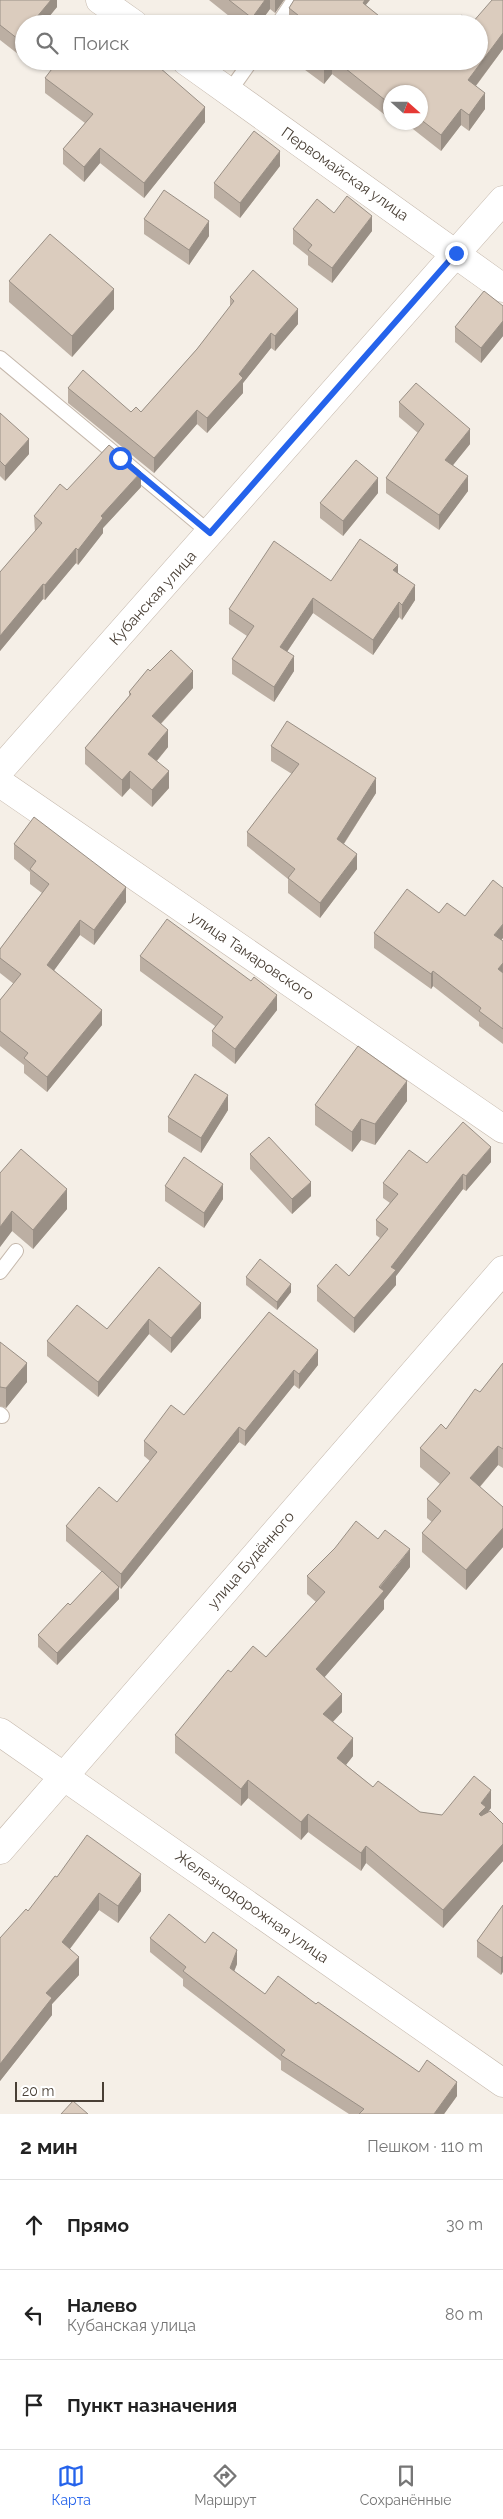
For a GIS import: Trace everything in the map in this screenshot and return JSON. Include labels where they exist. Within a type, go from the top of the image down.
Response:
[{"type":"street","points":[[100,0],[121,15]]},
{"type":"street","name":"Первомайская улица","points":[[198,70],[503,288]]},
{"type":"street","name":"Кубанская улица","points":[[0,770],[503,200]]},
{"type":"street","name":"улица Тамаровского","points":[[0,784],[503,1129]]},
{"type":"street","name":"улица Будённого","points":[[0,1850],[503,1270]]},
{"type":"street","name":"Железнодорожная улица","points":[[0,1732],[65,1775],[503,2083]]},
{"type":"lane","points":[[284,15],[294,0]]},
{"type":"lane","points":[[229,92],[245,70]]},
{"type":"lane","points":[[0,358],[210,533]]},
{"type":"lane","points":[[0,1272],[16,1251]]},
{"type":"building","points":[[0,0],[51,0],[38,15],[15,15],[15,37],[0,25]]},
{"type":"building","points":[[229,0],[265,0],[254,15],[248,15]]},
{"type":"building","points":[[294,0],[365,0],[363,3],[378,15],[298,15],[289,8]]},
{"type":"building","points":[[492,0],[503,0],[503,33],[488,53],[488,15],[479,15]]},
{"type":"building","points":[[51,70],[162,70],[205,107],[144,183],[100,148],[84,167],[63,149],[93,114],[45,78]]},
{"type":"building","points":[[347,70],[475,70],[468,80],[485,93],[469,115],[461,109],[441,135],[428,125],[428,85],[383,85],[383,98]]},
{"type":"building","points":[[254,131],[280,151],[240,203],[214,183]]},
{"type":"building","points":[[164,190],[209,221],[189,250],[144,219]]},
{"type":"building","points":[[347,196],[372,216],[332,268],[308,250],[312,245],[293,229],[317,199],[334,213]]},
{"type":"building","points":[[50,234],[114,289],[72,336],[9,281]]},
{"type":"building","points":[[253,270],[298,309],[275,336],[271,333],[239,374],[243,378],[207,418],[197,410],[154,458],[68,388],[83,370],[131,412],[136,407],[141,412],[197,349],[234,301],[230,297]]},
{"type":"building","points":[[484,291],[503,306],[503,321],[481,348],[455,327]]},
{"type":"building","points":[[416,383],[470,429],[445,460],[468,476],[439,515],[386,478],[424,424],[399,402]]},
{"type":"building","points":[[0,413],[29,439],[5,466],[0,461]]},
{"type":"building","points":[[109,445],[141,472],[101,516],[103,518],[78,550],[76,548],[45,585],[43,584],[0,636],[0,572],[42,523],[34,516],[60,484],[67,490]]},
{"type":"building","points":[[356,460],[378,478],[343,521],[320,503]]},
{"type":"building","points":[[360,539],[398,565],[393,570],[415,585],[402,605],[399,602],[373,640],[313,598],[280,647],[294,656],[274,687],[232,659],[254,626],[229,609],[274,541],[331,581]]},
{"type":"building","points":[[171,650],[193,671],[152,716],[168,730],[148,754],[169,771],[152,790],[130,771],[122,780],[85,748],[131,694],[129,692],[148,669],[150,671]]},
{"type":"building","points":[[287,721],[376,778],[337,839],[357,854],[320,903],[288,878],[295,869],[247,832],[299,764],[271,746]]},
{"type":"building","points":[[34,817],[126,887],[94,930],[80,920],[47,965],[102,1010],[47,1077],[24,1058],[28,1053],[0,1031],[0,1000],[21,974],[0,958],[0,949],[49,884],[30,869],[36,861],[14,844]]},
{"type":"building","points":[[493,880],[503,888],[503,924],[494,935],[503,941],[503,963],[498,969],[503,973],[503,1029],[479,1011],[481,1008],[433,971],[431,974],[374,933],[407,889],[439,913],[447,903],[465,916]]},
{"type":"building","points":[[167,919],[251,981],[254,977],[277,995],[235,1049],[212,1031],[223,1017],[140,956]]},
{"type":"building","points":[[358,1046],[407,1081],[375,1124],[361,1119],[352,1132],[315,1105]]},
{"type":"building","points":[[195,1074],[228,1095],[201,1138],[168,1117]]},
{"type":"building","points":[[463,1122],[491,1147],[466,1176],[463,1174],[391,1267],[396,1270],[354,1318],[317,1286],[336,1264],[349,1276],[388,1229],[376,1220],[398,1194],[383,1183],[409,1150],[427,1163]]},
{"type":"building","points":[[269,1137],[311,1182],[292,1199],[250,1154]]},
{"type":"building","points":[[21,1149],[67,1189],[33,1230],[12,1211],[0,1227],[0,1173]]},
{"type":"building","points":[[184,1157],[223,1184],[204,1213],[165,1186]]},
{"type":"building","points":[[260,1259],[291,1284],[277,1302],[246,1277]]},
{"type":"building","points":[[159,1267],[201,1303],[171,1338],[149,1319],[98,1382],[47,1341],[77,1305],[107,1329]]},
{"type":"building","points":[[269,1312],[318,1350],[299,1374],[294,1370],[245,1431],[239,1427],[121,1574],[66,1526],[99,1487],[117,1502],[157,1452],[144,1441],[171,1405],[184,1415]]},
{"type":"building","points":[[0,1342],[27,1363],[6,1388],[0,1387]]},
{"type":"building","points":[[503,1363],[503,1449],[498,1446],[470,1478],[503,1507],[503,1528],[466,1570],[422,1533],[441,1511],[427,1499],[450,1473],[420,1448],[441,1424],[446,1429],[475,1389],[480,1392]]},
{"type":"building","points":[[356,1521],[378,1539],[385,1530],[410,1549],[379,1587],[384,1591],[316,1669],[342,1694],[323,1714],[353,1738],[337,1758],[373,1787],[378,1781],[420,1812],[442,1815],[474,1776],[491,1790],[481,1803],[486,1807],[479,1814],[481,1816],[490,1811],[503,1824],[503,1844],[443,1910],[366,1846],[361,1853],[308,1814],[301,1822],[248,1780],[241,1789],[175,1735],[228,1670],[231,1672],[253,1646],[266,1657],[325,1592],[307,1576],[335,1548]]},
{"type":"building","points":[[102,1571],[119,1587],[57,1653],[38,1635]]},
{"type":"building","points":[[87,1835],[141,1874],[118,1906],[99,1893],[62,1942],[79,1957],[46,1993],[52,1998],[0,2064],[0,1938],[26,1909],[28,1911],[55,1876],[57,1877]]},
{"type":"building","points":[[503,1905],[503,1956],[501,1958],[477,1941]]},
{"type":"building","points":[[169,1914],[205,1943],[213,1932],[237,1950],[230,1968],[265,1994],[278,1976],[316,2004],[318,2002],[419,2072],[427,2060],[457,2082],[434,2114],[359,2114],[364,2109],[281,2055],[285,2050],[183,1971],[186,1967],[150,1938]]},
{"type":"building","points":[[73,2101],[88,2114],[61,2114]]},
{"type":"route","points":[[120,458],[210,533],[456,253]]}]
